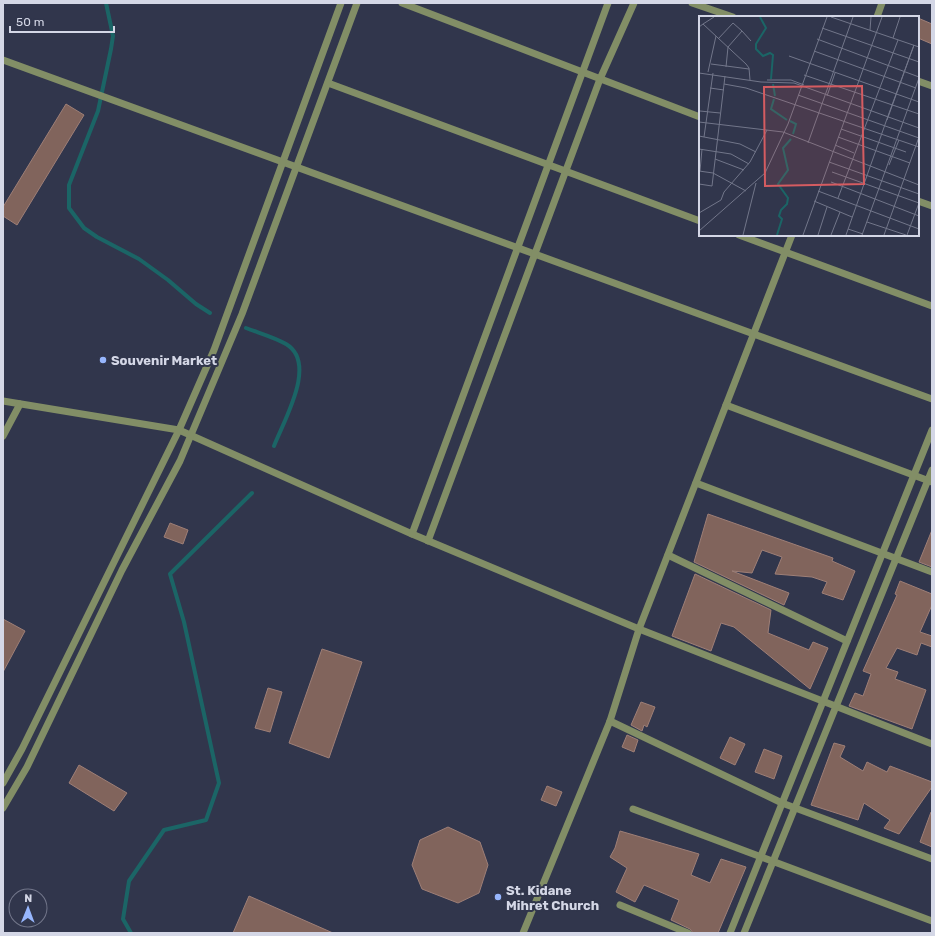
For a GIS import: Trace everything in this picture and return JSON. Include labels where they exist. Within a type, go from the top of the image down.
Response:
[{"type":"street","points":[[3,783],[179,430],[214,350],[341,3]]},
{"type":"street","points":[[3,808],[26,768],[122,570],[180,461],[190,435],[227,355],[357,3]]},
{"type":"street","points":[[402,3],[699,117]]},
{"type":"street","points":[[412,534],[608,3]]},
{"type":"street","points":[[428,541],[565,170],[600,79],[634,3]]},
{"type":"street","points":[[692,3],[730,16]]},
{"type":"street","points":[[877,16],[882,3]]},
{"type":"street","points":[[3,60],[932,399]]},
{"type":"street","points":[[919,81],[932,86]]},
{"type":"street","points":[[328,83],[699,220]]},
{"type":"street","points":[[919,201],[932,206]]},
{"type":"street","points":[[742,236],[932,306]]},
{"type":"street","points":[[523,933],[610,721],[639,629],[792,236]]},
{"type":"street","points":[[3,401],[179,430],[428,541],[639,629],[932,744]]},
{"type":"street","points":[[3,436],[20,404]]},
{"type":"street","points":[[726,405],[930,481]]},
{"type":"street","points":[[730,933],[932,430]]},
{"type":"street","points":[[744,933],[896,558],[930,481],[932,470]]},
{"type":"street","points":[[696,483],[932,572]]},
{"type":"street","points":[[668,555],[847,641]]},
{"type":"street","points":[[48,695],[59,701]]},
{"type":"street","points":[[610,721],[782,803],[932,859]]},
{"type":"street","points":[[632,809],[932,921]]},
{"type":"street","points":[[620,905],[688,933]]},
{"type":"building","points":[[919,18],[932,24],[932,44],[919,38]]},
{"type":"building","points":[[66,104],[84,115],[17,225],[3,216],[3,207]]},
{"type":"building","points":[[708,514],[833,558],[832,561],[855,571],[843,600],[822,593],[827,582],[812,577],[775,574],[782,557],[762,550],[752,573],[732,571],[789,593],[784,605],[694,562]]},
{"type":"building","points":[[170,523],[188,530],[183,544],[164,537]]},
{"type":"building","points":[[932,530],[932,567],[919,562]]},
{"type":"building","points":[[695,574],[771,610],[768,633],[809,650],[813,642],[828,648],[810,689],[734,627],[721,623],[711,651],[672,636]]},
{"type":"building","points":[[900,581],[932,594],[932,605],[920,632],[932,636],[932,647],[921,643],[917,655],[897,648],[886,668],[898,672],[895,679],[926,690],[912,729],[849,706],[855,693],[863,696],[871,674],[863,671],[897,595],[895,594]]},
{"type":"building","points":[[3,619],[25,631],[3,672]]},
{"type":"building","points":[[322,649],[362,662],[329,758],[289,743]]},
{"type":"building","points":[[268,688],[282,692],[270,732],[255,728]]},
{"type":"building","points":[[641,702],[655,707],[647,727],[644,725],[642,731],[631,725]]},
{"type":"building","points":[[627,735],[638,740],[634,752],[622,747]]},
{"type":"building","points":[[730,737],[745,744],[735,765],[720,758]]},
{"type":"building","points":[[834,743],[845,746],[840,757],[863,771],[867,762],[887,772],[890,766],[932,782],[932,787],[899,834],[884,828],[890,820],[864,803],[858,820],[811,805]]},
{"type":"building","points":[[764,749],[782,756],[774,779],[755,772]]},
{"type":"building","points":[[79,765],[127,793],[114,811],[69,783]]},
{"type":"building","points":[[547,786],[562,792],[556,806],[541,800]]},
{"type":"building","points":[[932,812],[932,847],[920,842]]},
{"type":"building","points":[[448,827],[480,842],[488,865],[479,893],[458,903],[422,889],[412,865],[420,840]]},
{"type":"building","points":[[620,831],[699,854],[691,875],[710,883],[721,859],[746,867],[718,933],[693,933],[690,929],[671,920],[679,900],[644,885],[635,902],[616,892],[627,868],[610,857],[615,848]]},
{"type":"building","points":[[249,896],[333,933],[233,933]]},
{"type":"waterway","points":[[106,3],[113,36],[111,49],[98,111],[69,185],[69,208],[84,228],[97,237],[139,259],[168,280],[196,304],[210,313]]},
{"type":"waterway","points":[[246,328],[286,344],[295,353],[299,364],[299,378],[296,392],[274,446]]},
{"type":"waterway","points":[[131,933],[123,919],[129,881],[164,830],[206,820],[219,783],[184,622],[170,574],[252,493]]},
{"type":"place","name":"Souvenir Market","points":[[103,360]]},
{"type":"place","name":"St. Kidane Mihret Church","points":[[498,897]]}]
